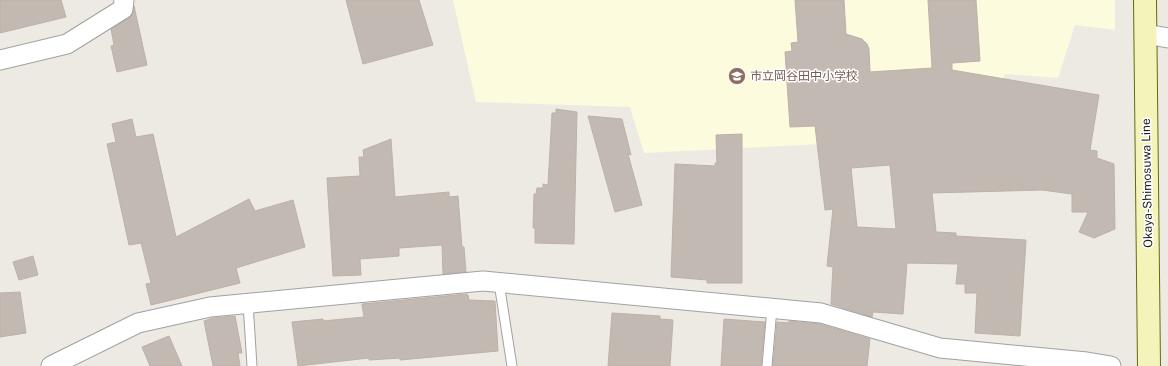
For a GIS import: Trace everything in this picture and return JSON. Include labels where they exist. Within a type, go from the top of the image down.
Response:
[{"type":"main road","name":"Okaya-Shimosuwa Line","points":[[1145,0],[1149,366]]},
{"type":"street","points":[[0,60],[67,44],[123,9],[124,0]]},
{"type":"street","points":[[1145,34],[1168,38]]},
{"type":"street","points":[[51,366],[138,323],[210,307],[483,281],[820,313],[940,348],[1087,362],[1111,366]]},
{"type":"lane","points":[[499,283],[512,366]]},
{"type":"lane","points":[[248,303],[252,366]]},
{"type":"lane","points":[[767,366],[772,308]]},
{"type":"shaded area","name":"市立岡谷田中小学校","points":[[453,0],[1115,0],[1115,30],[1075,25],[1058,78],[1005,74],[985,136],[644,153],[630,107],[476,102]]},
{"type":"building","points":[[0,0],[61,0],[66,17],[0,33]]},
{"type":"building","points":[[346,0],[419,0],[433,45],[363,64]]},
{"type":"building","points":[[795,0],[844,0],[846,34],[862,39],[867,44],[869,49],[870,72],[932,68],[928,0],[976,0],[980,61],[952,63],[952,70],[1099,95],[1090,150],[1097,151],[1097,158],[1114,164],[1115,229],[1094,238],[1079,232],[1088,212],[1072,212],[1072,194],[1042,190],[932,193],[936,232],[956,233],[956,236],[1026,240],[1020,336],[975,333],[977,293],[965,293],[965,284],[956,284],[958,264],[907,263],[903,314],[873,312],[872,317],[831,304],[833,267],[827,266],[833,209],[825,210],[815,126],[790,127],[785,52],[792,51],[791,43],[798,42]],"holes":[[[890,165],[896,229],[857,227],[851,168]]]},
{"type":"building","points":[[134,6],[147,65],[117,72],[111,46],[114,45],[111,29],[132,15]]},
{"type":"building","points":[[556,109],[577,112],[574,244],[535,243],[535,228],[533,228],[534,194],[536,194],[537,188],[543,188],[543,184],[548,185],[552,113],[556,113]]},
{"type":"building","points":[[588,116],[622,119],[631,155],[628,154],[642,205],[615,212]]},
{"type":"building","points":[[132,119],[136,137],[153,134],[176,237],[249,199],[255,211],[293,200],[305,247],[236,268],[240,283],[151,305],[146,284],[151,283],[141,243],[129,245],[107,144],[116,142],[112,124]]},
{"type":"building","points":[[742,134],[742,283],[707,283],[707,280],[671,277],[675,164],[715,166],[715,163],[717,163],[716,135]]},
{"type":"building","points":[[391,139],[395,197],[449,192],[449,197],[458,196],[462,247],[464,247],[466,272],[443,274],[442,245],[399,248],[399,256],[360,259],[361,275],[333,276],[327,178],[360,176],[359,157],[364,157],[363,150]]},
{"type":"building","points":[[33,256],[38,275],[19,280],[13,262]]},
{"type":"building","points":[[20,292],[26,333],[0,337],[0,293]]},
{"type":"building","points":[[467,294],[469,300],[495,301],[498,351],[400,360],[400,358],[369,360],[369,358],[298,366],[292,322],[364,317],[362,304]]},
{"type":"building","points":[[612,313],[660,316],[660,319],[673,320],[670,366],[608,366]]},
{"type":"building","points":[[235,316],[242,353],[238,353],[240,366],[213,366],[204,321],[213,318]]},
{"type":"building","points":[[724,319],[765,322],[761,366],[721,366]]},
{"type":"building","points":[[789,321],[819,324],[870,339],[867,366],[773,366],[777,322],[789,323]]},
{"type":"building","points":[[169,336],[182,366],[150,366],[142,347]]},
{"type":"place","name":"市立岡谷田中小学校","points":[[737,76]]}]
